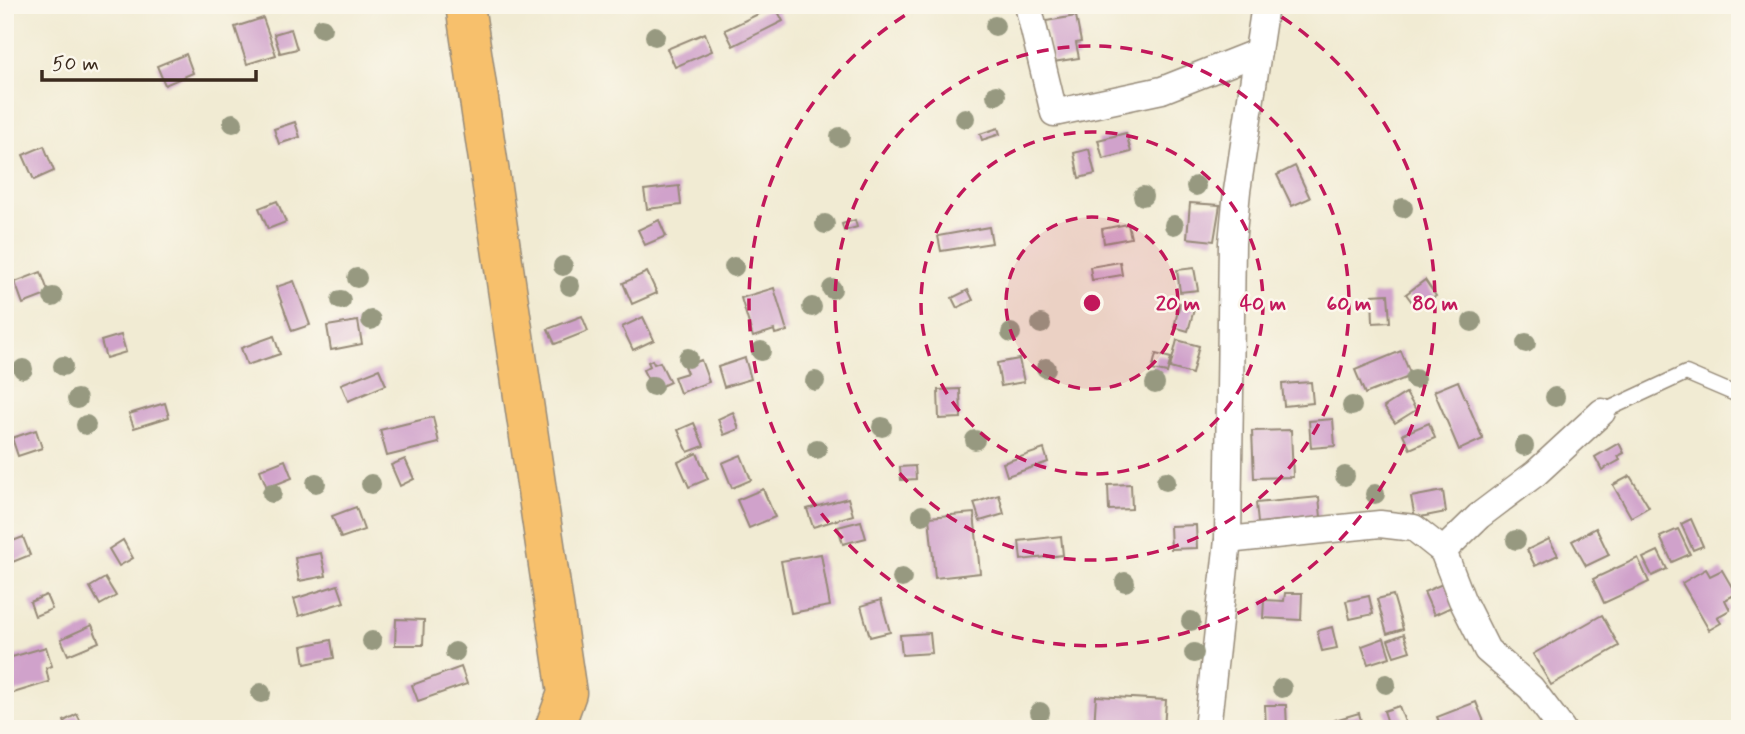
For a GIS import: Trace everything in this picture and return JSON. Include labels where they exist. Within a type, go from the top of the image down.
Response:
[{"type":"main road","points":[[465,5],[567,693],[554,729]]},
{"type":"street","points":[[1028,5],[1054,113],[1162,90],[1258,52]]},
{"type":"street","points":[[1207,729],[1228,540],[1232,243],[1265,5]]},
{"type":"street","points":[[1443,551],[1479,516],[1536,472],[1602,412]]},
{"type":"street","points":[[1228,540],[1380,524],[1414,528],[1443,551],[1462,600],[1488,650],[1531,688],[1562,729]]},
{"type":"lane","points":[[1602,412],[1686,373],[1740,396]]},
{"type":"building","points":[[775,6],[783,21],[733,46],[725,30]]},
{"type":"building","points":[[1076,16],[1081,42],[1076,43],[1079,58],[1053,62],[1046,21]]},
{"type":"building","points":[[263,18],[276,55],[247,64],[235,27]]},
{"type":"building","points":[[291,29],[297,49],[280,53],[274,34]]},
{"type":"building","points":[[705,33],[712,51],[675,67],[667,49]]},
{"type":"building","points":[[186,54],[193,73],[165,85],[157,66]]},
{"type":"building","points":[[295,122],[300,137],[279,144],[274,129]]},
{"type":"building","points":[[998,128],[1000,134],[982,140],[980,134]]},
{"type":"building","points":[[1126,133],[1131,152],[1103,159],[1098,140]]},
{"type":"building","points":[[44,146],[54,171],[34,180],[23,155]]},
{"type":"building","points":[[1089,149],[1095,174],[1079,178],[1074,153]]},
{"type":"building","points":[[1295,166],[1310,198],[1292,206],[1277,175]]},
{"type":"building","points":[[679,186],[681,205],[647,209],[644,190]]},
{"type":"building","points":[[277,201],[286,222],[268,229],[259,208]]},
{"type":"building","points":[[1190,203],[1220,205],[1214,241],[1187,238]]},
{"type":"building","points":[[659,220],[666,236],[645,245],[638,230]]},
{"type":"building","points":[[855,220],[857,227],[844,231],[842,224]]},
{"type":"building","points":[[1128,224],[1131,238],[1104,243],[1102,229]]},
{"type":"building","points":[[989,227],[992,243],[941,251],[938,236]]},
{"type":"building","points":[[1120,262],[1122,275],[1092,280],[1090,267]]},
{"type":"building","points":[[1194,268],[1198,290],[1180,292],[1177,270]]},
{"type":"building","points":[[41,272],[49,294],[23,304],[15,282]]},
{"type":"building","points":[[647,272],[657,293],[632,304],[623,283]]},
{"type":"building","points":[[1425,280],[1436,296],[1417,309],[1406,294]]},
{"type":"building","points":[[294,281],[310,325],[292,331],[276,287]]},
{"type":"building","points":[[774,288],[787,331],[775,334],[774,330],[753,337],[741,298]]},
{"type":"building","points":[[968,290],[973,300],[957,308],[952,298]]},
{"type":"building","points":[[1388,294],[1390,322],[1373,323],[1372,295]]},
{"type":"building","points":[[1180,303],[1195,306],[1188,331],[1174,327]]},
{"type":"building","points":[[582,316],[588,331],[555,344],[548,329]]},
{"type":"building","points":[[643,317],[654,340],[633,350],[622,327]]},
{"type":"building","points":[[358,321],[362,344],[331,350],[327,326]]},
{"type":"building","points":[[121,335],[126,352],[106,358],[101,341]]},
{"type":"building","points":[[274,336],[280,354],[247,365],[241,348]]},
{"type":"building","points":[[1177,340],[1199,346],[1192,374],[1170,368]]},
{"type":"building","points":[[1401,351],[1411,376],[1365,394],[1355,370]]},
{"type":"building","points":[[1156,354],[1171,358],[1167,373],[1152,370]]},
{"type":"building","points":[[745,358],[751,379],[724,387],[718,367]]},
{"type":"building","points":[[1019,359],[1024,382],[1001,386],[997,363]]},
{"type":"building","points":[[652,360],[654,364],[660,362],[670,382],[653,390],[643,370],[650,366],[648,362]]},
{"type":"building","points":[[701,360],[709,382],[680,393],[674,377],[687,373],[684,366]]},
{"type":"building","points":[[379,369],[386,385],[348,401],[341,384]]},
{"type":"building","points":[[1458,381],[1483,439],[1459,450],[1434,391]]},
{"type":"building","points":[[1311,382],[1313,403],[1284,406],[1282,384]]},
{"type":"building","points":[[960,389],[961,418],[939,419],[938,390]]},
{"type":"building","points":[[1406,393],[1416,410],[1395,423],[1384,407]]},
{"type":"building","points":[[165,403],[169,417],[134,428],[129,414]]},
{"type":"building","points":[[733,412],[739,429],[724,435],[718,419]]},
{"type":"building","points":[[433,417],[439,443],[387,456],[380,430]]},
{"type":"building","points":[[1333,419],[1335,446],[1311,448],[1309,421]]},
{"type":"building","points":[[694,423],[704,446],[688,452],[678,430]]},
{"type":"building","points":[[1429,423],[1435,438],[1410,449],[1403,434]]},
{"type":"building","points":[[36,430],[42,448],[18,456],[12,438]]},
{"type":"building","points":[[1291,430],[1293,477],[1254,478],[1252,431]]},
{"type":"building","points":[[1619,443],[1624,453],[1618,456],[1620,460],[1602,470],[1595,457]]},
{"type":"building","points":[[1044,449],[1048,462],[1007,476],[1003,463]]},
{"type":"building","points":[[697,453],[708,479],[689,487],[678,462]]},
{"type":"building","points":[[741,455],[751,480],[732,488],[722,463]]},
{"type":"building","points":[[405,459],[414,479],[400,486],[391,465]]},
{"type":"building","points":[[285,460],[292,478],[267,488],[260,470]]},
{"type":"building","points":[[915,466],[916,479],[901,480],[900,467]]},
{"type":"building","points":[[1630,476],[1649,507],[1631,517],[1613,485]]},
{"type":"building","points":[[1131,484],[1132,509],[1109,510],[1108,485]]},
{"type":"building","points":[[763,489],[775,517],[749,528],[737,500]]},
{"type":"building","points":[[1443,491],[1446,512],[1415,518],[1411,497]]},
{"type":"building","points":[[999,495],[1004,514],[980,521],[974,503]]},
{"type":"building","points":[[1319,497],[1321,517],[1258,523],[1256,503]]},
{"type":"building","points":[[848,498],[853,515],[813,527],[807,509]]},
{"type":"building","points":[[356,507],[364,530],[341,538],[332,516]]},
{"type":"building","points":[[974,513],[980,573],[935,578],[929,517]]},
{"type":"building","points":[[1691,519],[1703,546],[1693,550],[1681,524]]},
{"type":"building","points":[[861,521],[866,538],[843,544],[838,527]]},
{"type":"building","points":[[1196,525],[1197,548],[1171,549],[1170,526]]},
{"type":"building","points":[[1596,528],[1609,555],[1586,566],[1572,541]]},
{"type":"building","points":[[1678,529],[1690,554],[1672,562],[1660,537]]},
{"type":"building","points":[[1061,536],[1063,555],[1021,560],[1019,541]]},
{"type":"building","points":[[23,537],[30,555],[5,565],[5,544]]},
{"type":"building","points":[[1549,539],[1558,555],[1535,566],[1527,550]]},
{"type":"building","points":[[123,540],[133,558],[119,566],[109,549]]},
{"type":"building","points":[[1658,551],[1667,569],[1652,576],[1643,558]]},
{"type":"building","points":[[321,553],[326,576],[299,581],[295,558]]},
{"type":"building","points":[[821,554],[830,606],[791,613],[781,561]]},
{"type":"building","points":[[1638,558],[1649,582],[1604,603],[1593,579]]},
{"type":"building","points":[[1706,569],[1710,576],[1722,570],[1736,594],[1725,600],[1730,610],[1717,617],[1721,623],[1709,630],[1682,583]]},
{"type":"building","points":[[105,578],[116,596],[100,605],[90,587]]},
{"type":"building","points":[[1447,582],[1458,604],[1434,615],[1424,592]]},
{"type":"building","points":[[338,585],[344,602],[299,616],[294,599]]},
{"type":"building","points":[[1285,593],[1302,593],[1301,620],[1263,618],[1264,600],[1284,601]]},
{"type":"building","points":[[46,595],[52,609],[35,616],[30,602]]},
{"type":"building","points":[[1393,595],[1403,629],[1387,634],[1377,599]]},
{"type":"building","points":[[1369,596],[1373,614],[1350,619],[1346,601]]},
{"type":"building","points":[[881,600],[890,632],[870,637],[861,606]]},
{"type":"building","points":[[1602,615],[1619,646],[1551,685],[1533,654]]},
{"type":"building","points":[[396,619],[424,620],[423,645],[395,645]]},
{"type":"building","points":[[92,625],[99,642],[68,655],[61,639]]},
{"type":"building","points":[[1332,627],[1337,648],[1322,651],[1317,631]]},
{"type":"building","points":[[930,633],[932,653],[902,655],[900,635]]},
{"type":"building","points":[[1404,634],[1410,651],[1394,656],[1388,640]]},
{"type":"building","points":[[1384,638],[1390,657],[1368,664],[1362,646]]},
{"type":"building","points":[[331,640],[334,658],[305,664],[302,646]]},
{"type":"building","points":[[46,647],[52,666],[46,668],[49,682],[10,694],[5,683],[5,659]]},
{"type":"building","points":[[461,667],[467,684],[418,701],[412,685]]},
{"type":"building","points":[[1096,696],[1166,700],[1164,729],[1094,729]]},
{"type":"building","points":[[1476,702],[1487,729],[1442,729],[1437,717]]},
{"type":"building","points":[[1265,705],[1286,705],[1287,729],[1266,729]]},
{"type":"building","points":[[1399,706],[1406,725],[1390,729],[1384,711]]},
{"type":"building","points":[[1359,713],[1363,729],[1337,729],[1335,720]]},
{"type":"building","points":[[77,714],[83,726],[68,729],[64,721]]}]
